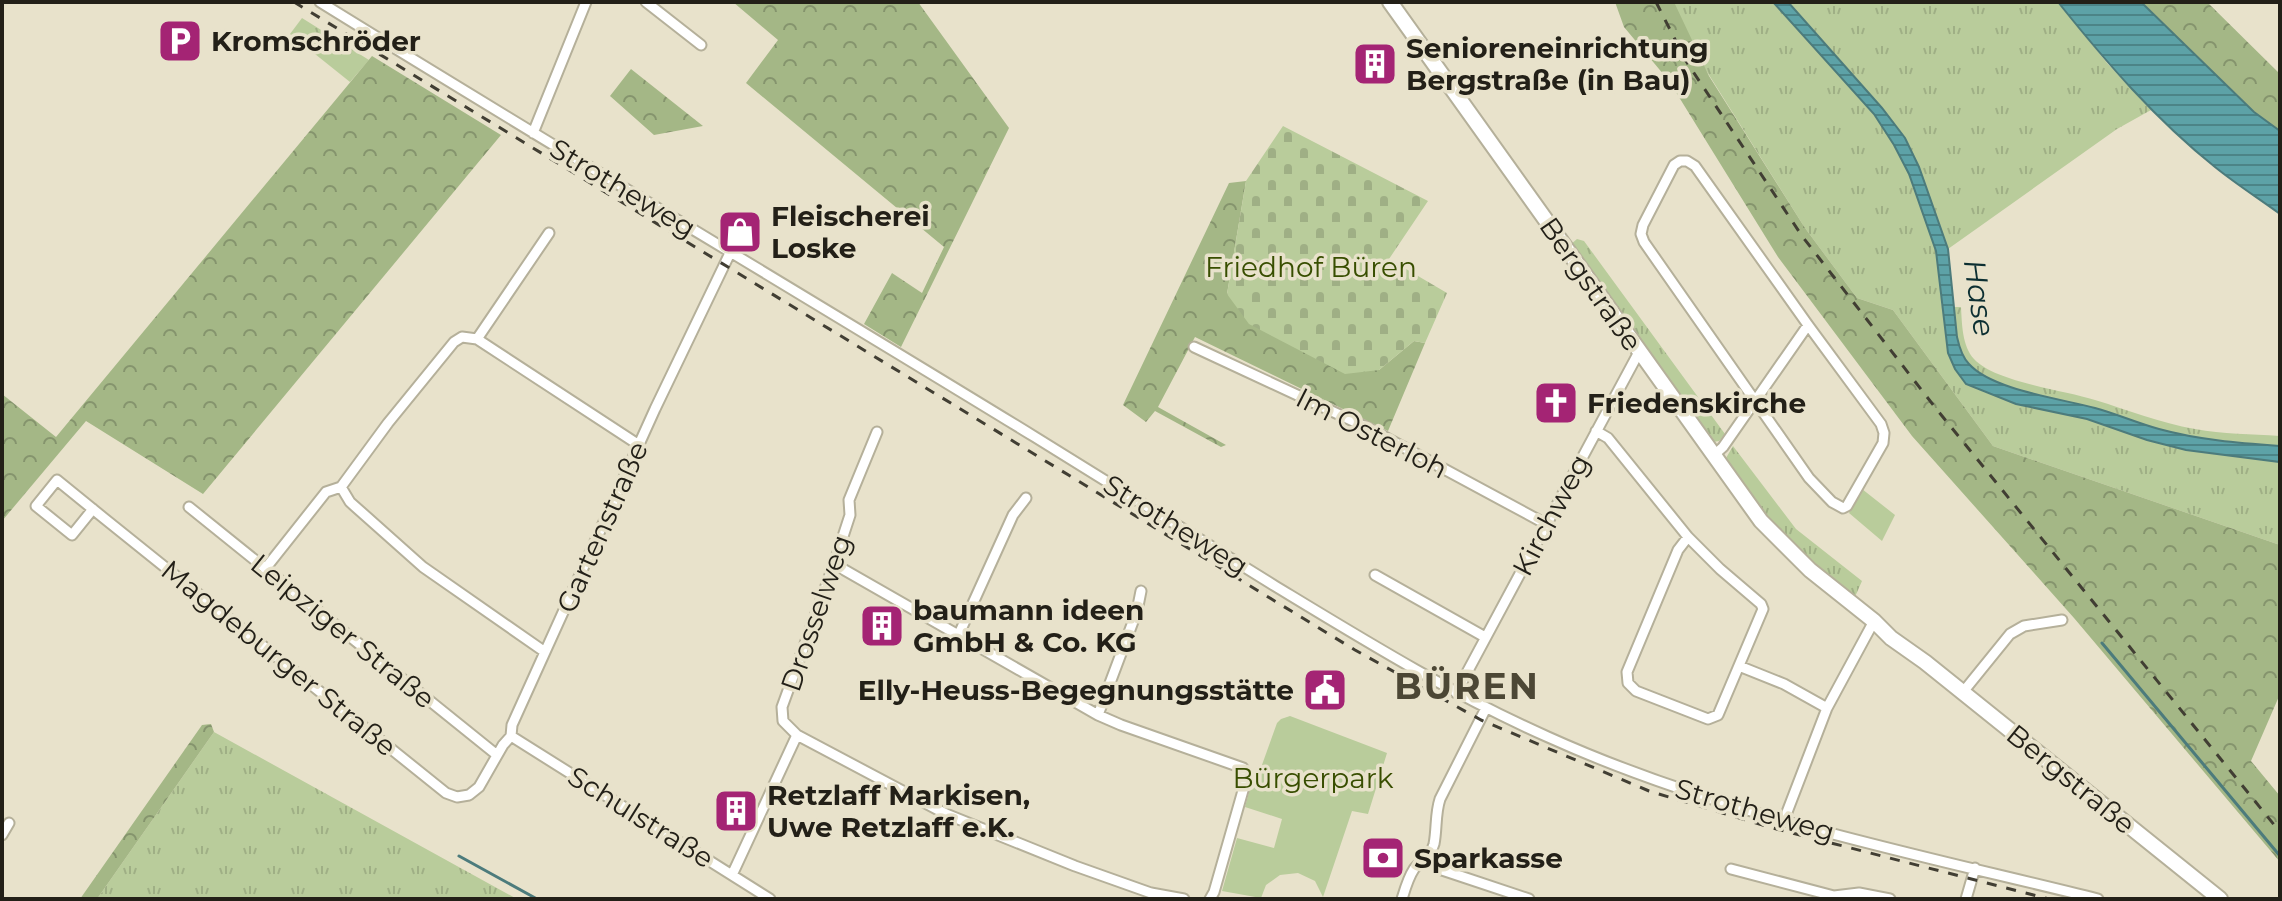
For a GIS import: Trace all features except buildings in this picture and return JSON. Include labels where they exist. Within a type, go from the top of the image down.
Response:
[{"type":"street","name":"Strotheweg","points":[[320,2],[1305,604],[1456,693],[1548,737],[1696,795],[2098,899]]},
{"type":"street","points":[[533,133],[586,2]]},
{"type":"street","points":[[646,2],[701,45]]},
{"type":"street","name":"Bergstraße","points":[[1390,2],[1713,456],[1761,521],[1784,546],[1898,644],[1921,658],[2220,899]]},
{"type":"street","points":[[1680,161],[1695,166],[1881,424],[1883,443],[1847,506],[1843,508],[1832,502],[1818,490],[1755,400],[1641,234],[1674,165],[1680,161]]},
{"type":"street","points":[[477,339],[549,233]]},
{"type":"street","name":"Gartenstraße","points":[[469,795],[479,787],[511,736],[512,725],[545,652],[730,253]]},
{"type":"street","points":[[1713,456],[1723,447],[1808,325]]},
{"type":"street","points":[[265,569],[326,492],[341,487],[388,423],[454,342],[462,337],[477,339],[639,445]]},
{"type":"street","name":"Im Osterloh","points":[[1194,347],[1368,428],[1546,524]]},
{"type":"street","name":"Kirchweg","points":[[1456,693],[1639,352]]},
{"type":"street","points":[[1596,431],[1608,438],[1688,537],[1763,609],[1718,715],[1708,719],[1636,691],[1628,683],[1627,672],[1678,550],[1688,537]]},
{"type":"street","name":"Drosselweg","points":[[732,875],[797,735],[783,721],[782,707],[850,515],[849,500],[877,432]]},
{"type":"street","name":"Magdeburger Straße","points":[[93,509],[72,535],[36,506],[57,480],[446,793],[457,797],[469,795]]},
{"type":"street","points":[[341,487],[350,502],[423,567],[545,652]]},
{"type":"street","points":[[959,634],[1013,515],[1026,498]]},
{"type":"street","name":"Leipziger Straße","points":[[189,507],[497,755]]},
{"type":"street","points":[[834,564],[1098,715],[1243,768],[1246,773],[1210,899]]},
{"type":"street","points":[[1375,575],[1485,637]]},
{"type":"street","points":[[1098,715],[1137,611],[1141,591]]},
{"type":"street","points":[[1963,692],[2010,634],[2024,626],[2062,620]]},
{"type":"street","points":[[1784,820],[1827,708],[1874,621]]},
{"type":"street","points":[[1739,666],[1784,684],[1827,708]]},
{"type":"street","points":[[1402,899],[1407,882],[1434,845],[1440,799],[1486,708]]},
{"type":"street","points":[[797,735],[946,814],[1150,896],[1184,899]]},
{"type":"street","name":"Schulstraße","points":[[511,736],[770,899]]},
{"type":"street","points":[[2,835],[9,823]]},
{"type":"street","points":[[1428,857],[1442,870],[1529,899]]},
{"type":"street","points":[[1966,899],[1975,868]]},
{"type":"street","points":[[1731,869],[1834,896],[1859,893],[1890,899]]},
{"type":"green space","points":[[733,2],[918,2],[1009,128],[901,347],[864,324],[892,273],[922,293],[944,247],[746,83],[778,40]]},
{"type":"green space","points":[[1615,2],[1674,2],[1709,76],[1805,228],[1857,298],[1893,310],[1993,446],[2280,545],[2280,694],[2251,761],[2280,796],[2280,862],[2074,618],[1912,436],[1778,257],[1669,81],[1624,27]]},
{"type":"green space","points":[[1673,2],[1773,2],[1874,114],[1909,173],[1936,251],[1942,307],[1955,369],[2147,440],[2185,450],[2280,462],[2280,545],[1993,446],[1893,310],[1857,298],[1805,228],[1699,59]]},
{"type":"green space","points":[[1788,2],[2058,2],[2107,63],[2151,110],[2117,129],[1948,249],[1919,167],[1905,138]]},
{"type":"green space","points":[[2141,2],[2207,2],[2280,74],[2280,131],[2254,112]]},
{"type":"green space","points":[[302,18],[369,60],[350,82],[290,34]]},
{"type":"green space","points":[[372,56],[501,135],[203,494],[86,421],[2,521],[2,394],[56,437]]},
{"type":"green space","points":[[631,69],[703,126],[654,135],[610,96]]},
{"type":"green space","name":"Friedhof Büren","points":[[1283,126],[1428,201],[1389,259],[1447,293],[1425,343],[1414,341],[1379,370],[1345,374],[1249,324],[1227,294],[1246,181]]},
{"type":"green space","points":[[1246,181],[1227,294],[1379,370],[1414,341],[1425,343],[1388,431],[1195,337],[1158,407],[1226,445],[1221,447],[1155,411],[1146,422],[1123,405],[1229,183]]},
{"type":"green space","points":[[1577,239],[1584,241],[1725,434],[1719,441],[1713,442],[1707,438],[1570,245]]},
{"type":"green space","points":[[1953,307],[1961,307],[1963,334],[1970,354],[1997,374],[2182,426],[2216,432],[2280,436],[2280,446],[2174,433],[1994,381],[1980,374],[1964,359],[1956,338]]},
{"type":"green space","points":[[1733,446],[1796,529],[1862,581],[1854,599],[1813,566],[1764,518],[1726,465],[1726,458]]},
{"type":"green space","points":[[1862,489],[1895,515],[1882,541],[1849,513]]},
{"type":"green space","name":"Bürgerpark","points":[[1290,716],[1387,753],[1368,814],[1352,811],[1323,897],[1315,881],[1298,873],[1280,875],[1266,885],[1261,898],[1222,891],[1237,838],[1274,848],[1282,819],[1245,807],[1252,781],[1258,776],[1277,723]]},
{"type":"green space","points":[[211,724],[214,732],[97,899],[80,899],[202,725]]},
{"type":"green space","points":[[214,732],[517,899],[97,899]]},
{"type":"water","points":[[1773,2],[1788,2],[1905,138],[1919,167],[1948,249],[1957,337],[1969,364],[1994,381],[2010,387],[2095,408],[2174,433],[2280,446],[2280,462],[2186,450],[2087,419],[2016,404],[1966,384],[1948,353],[1936,251],[1909,174],[1874,114]]},
{"type":"water","points":[[2058,2],[2141,2],[2254,112],[2280,131],[2280,214],[2193,149],[2152,110]]},
{"type":"waterway","points":[[2102,643],[2280,856]]},
{"type":"waterway","points":[[459,856],[537,899]]},
{"type":"railway","points":[[294,2],[1355,650],[1481,720],[1649,791],[1769,827],[2049,899]]},
{"type":"railway","points":[[1656,2],[1686,61],[1802,236],[1934,406],[2280,832]]},
{"type":"place","name":"Kromschröder","points":[[180,41]]},
{"type":"place","name":"Senioreneinrichtung Bergstraße (in Bau)","points":[[1375,64]]},
{"type":"place","name":"Fleischerei Loske","points":[[740,232]]},
{"type":"place","name":"Friedenskirche","points":[[1556,403]]},
{"type":"place","name":"baumann ideen GmbH & Co. KG","points":[[882,626]]},
{"type":"place","name":"Elly-Heuss-Begegnungsstätte","points":[[1325,690]]},
{"type":"place","name":"Retzlaff Markisen, Uwe Retzlaff e.K.","points":[[736,811]]},
{"type":"place","name":"Sparkasse","points":[[1383,858]]},
{"type":"district","name":"BÜREN","points":[[1467,686]]},
{"type":"water label","name":"Hase","points":[[1979,298]]}]
